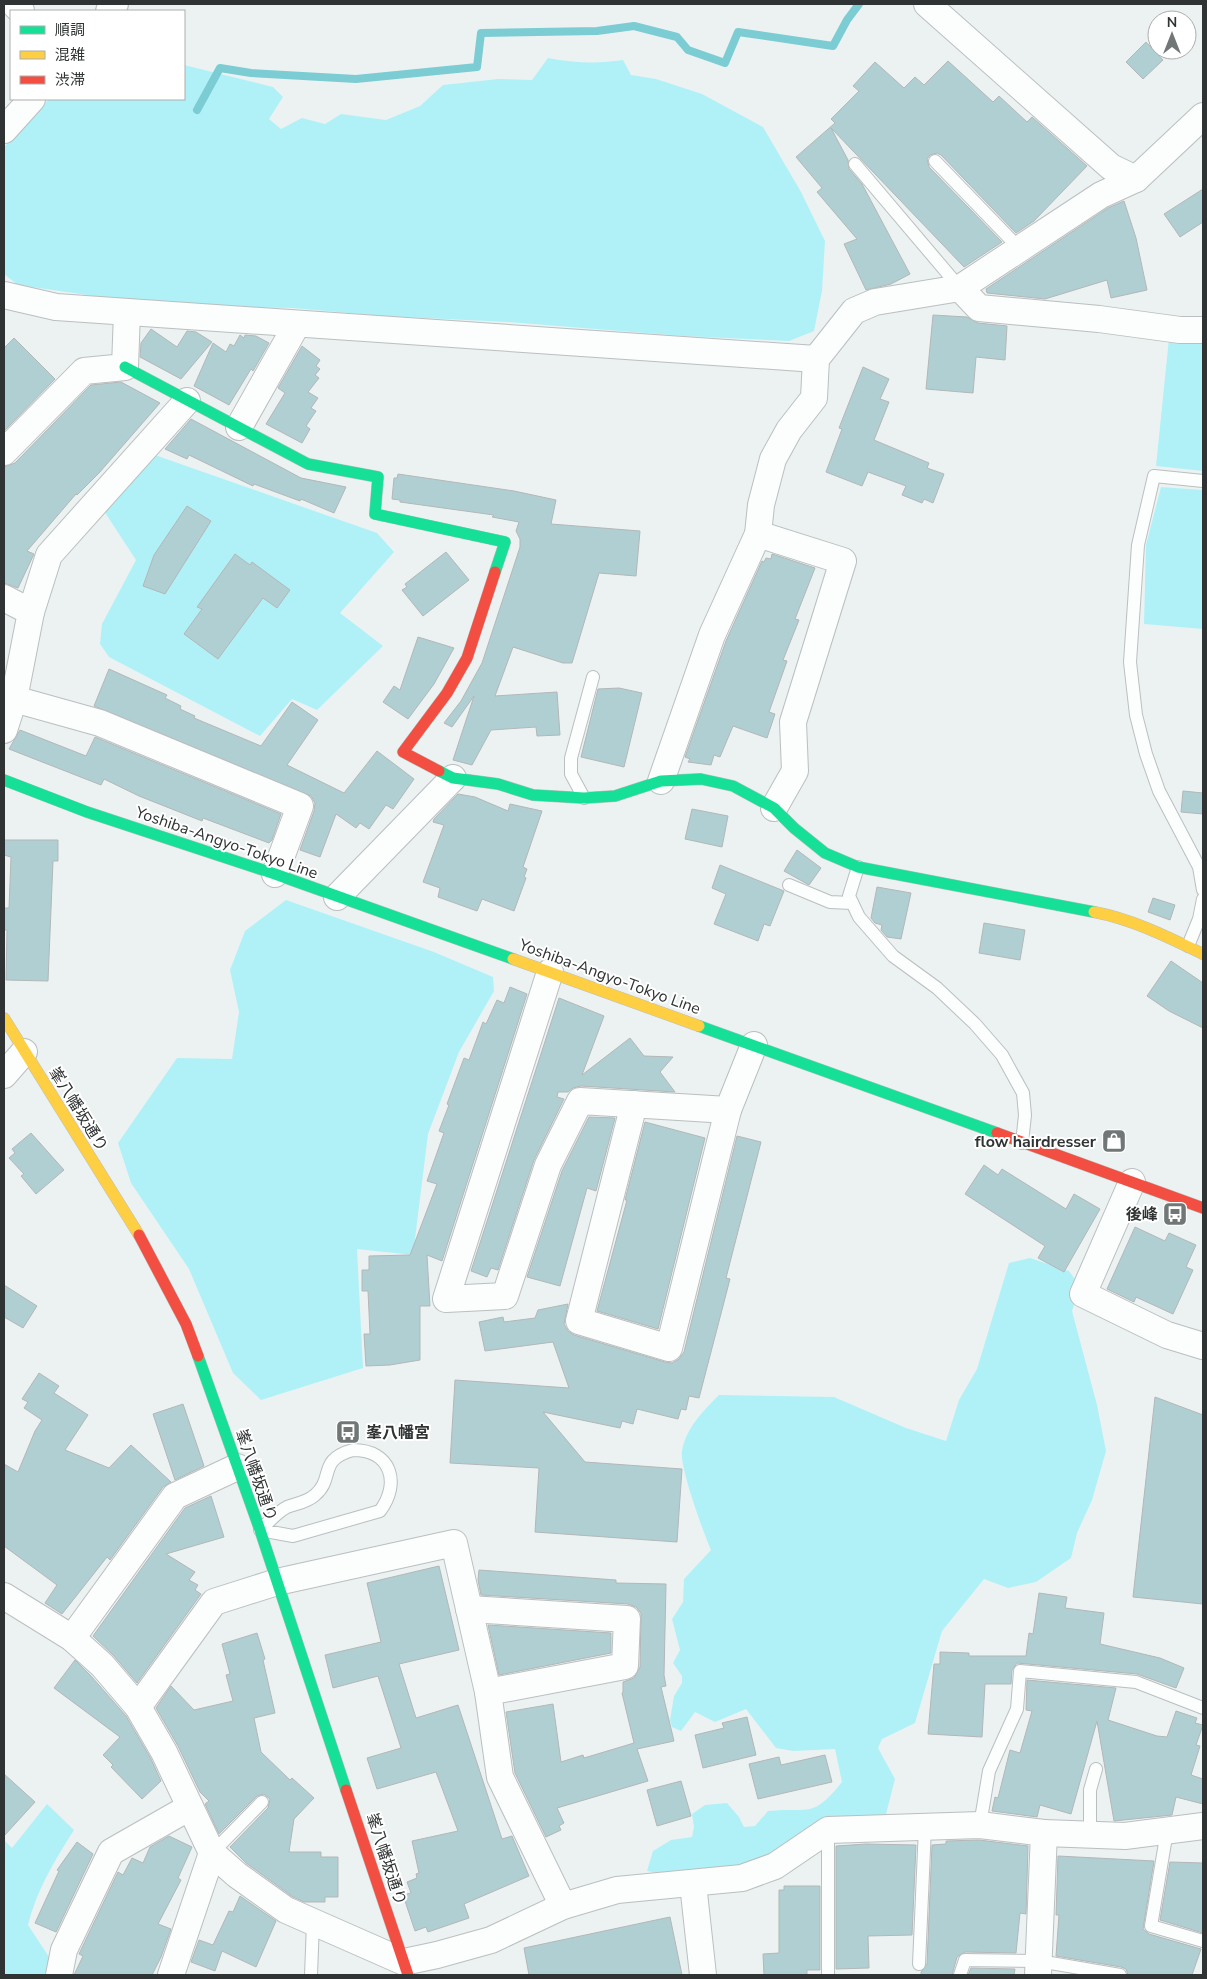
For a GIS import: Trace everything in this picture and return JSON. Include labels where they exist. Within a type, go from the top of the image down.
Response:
[{"type":"street","points":[[927,4],[1111,167],[1136,179]]},
{"type":"street","points":[[4,130],[31,100]]},
{"type":"street","points":[[662,782],[712,635],[758,534],[761,505],[773,460],[789,430],[814,398],[816,359],[854,311],[875,302],[960,288],[1101,195],[1136,179],[1203,116]]},
{"type":"street","points":[[960,288],[979,308],[1099,318],[1180,330],[1203,330]]},
{"type":"street","points":[[4,295],[56,307],[816,359]]},
{"type":"street","points":[[125,367],[127,312]]},
{"type":"street","points":[[239,427],[297,324]]},
{"type":"street","points":[[4,452],[84,371],[125,367],[308,464],[378,477],[375,514],[506,542],[468,658],[447,693],[404,752],[452,778],[498,784],[533,795],[584,798],[615,796],[662,782],[701,779],[733,786],[774,808],[794,828],[825,853],[858,867],[1110,915],[1167,936],[1203,954]]},
{"type":"street","points":[[4,730],[14,700],[31,612],[49,555],[188,401]]},
{"type":"street","points":[[758,534],[843,561],[793,722],[795,772],[774,808]]},
{"type":"street","points":[[4,598],[31,612]]},
{"type":"street","points":[[14,700],[100,724],[300,806],[275,874]]},
{"type":"street","points":[[337,897],[452,778]]},
{"type":"street","name":"Yoshiba-Angyo-Tokyo Line","points":[[4,780],[87,812],[275,874],[550,972],[1203,1208]]},
{"type":"street","points":[[550,972],[446,1298],[505,1296],[548,1166],[580,1101],[728,1110]]},
{"type":"street","name":"峯八幡坂通り","points":[[4,1018],[150,1253],[190,1333],[260,1530],[406,1969]]},
{"type":"street","points":[[634,1104],[579,1321],[668,1348],[728,1110],[754,1045]]},
{"type":"street","points":[[4,1075],[24,1052]]},
{"type":"street","points":[[1132,1182],[1083,1294],[1167,1335],[1203,1346]]},
{"type":"street","points":[[72,1638],[175,1496],[237,1467]]},
{"type":"street","points":[[138,1707],[207,1609],[214,1602],[277,1582],[454,1543],[488,1692],[500,1777],[563,1906]]},
{"type":"street","points":[[4,1596],[72,1638],[102,1665],[138,1707],[164,1752],[212,1853],[237,1875],[286,1910],[406,1969],[437,1955],[491,1940],[563,1906],[617,1890],[742,1878],[776,1866],[828,1830],[980,1825],[1044,1833],[1125,1836],[1203,1826]]},
{"type":"street","points":[[469,1609],[627,1619],[625,1666],[488,1692]]},
{"type":"street","points":[[59,1975],[64,1950],[111,1852],[190,1807]]},
{"type":"street","points":[[1039,1968],[1044,1833]]},
{"type":"street","points":[[171,1975],[212,1853]]},
{"type":"street","points":[[693,1884],[703,1975]]},
{"type":"lane","points":[[935,161],[1020,249]]},
{"type":"lane","points":[[855,164],[960,288]]},
{"type":"lane","points":[[1203,481],[1154,476],[1138,544],[1130,662],[1136,715],[1146,754],[1159,791],[1199,867],[1203,890]]},
{"type":"lane","points":[[584,798],[571,774],[571,758],[593,677]]},
{"type":"lane","points":[[858,867],[849,896],[859,917],[894,956],[937,988],[975,1024],[1002,1055],[1024,1094],[1025,1115],[1022,1143]]},
{"type":"lane","points":[[789,885],[830,902],[852,903]]},
{"type":"lane","points":[[1188,946],[1199,919],[1203,899]]},
{"type":"lane","points":[[364,1450],[374,1454],[383,1461],[389,1470],[392,1482],[390,1494],[380,1511],[293,1536],[260,1530],[285,1508],[306,1502],[317,1494],[324,1482],[327,1468],[342,1453],[364,1450]]},
{"type":"lane","points":[[980,1825],[989,1771],[1018,1709],[1020,1671],[1136,1682],[1203,1708]]},
{"type":"lane","points":[[1090,1835],[1090,1790],[1096,1768]]},
{"type":"lane","points":[[212,1853],[262,1802]]},
{"type":"lane","points":[[919,1964],[925,1827]]},
{"type":"lane","points":[[828,1830],[828,1974]]},
{"type":"lane","points":[[1167,1831],[1151,1926],[1203,1941]]},
{"type":"lane","points":[[311,1975],[313,1922]]},
{"type":"lane","points":[[960,1975],[965,1960],[1120,1975]]},
{"type":"shaded area","points":[[548,58],[586,62],[623,60],[631,75],[656,79],[702,94],[763,127],[801,192],[825,241],[822,291],[814,331],[789,341],[683,336],[508,322],[108,298],[18,285],[4,274],[4,147],[48,100],[185,100],[185,65],[273,87],[283,97],[269,119],[281,129],[302,118],[325,124],[341,114],[386,120],[420,106],[443,85],[498,79],[532,80]]},
{"type":"shaded area","points":[[1169,338],[1203,342],[1203,471],[1156,466]]},
{"type":"shaded area","points":[[155,455],[377,533],[394,552],[340,613],[383,646],[317,710],[292,699],[260,736],[109,657],[100,644],[102,624],[136,560],[104,511]]},
{"type":"shaded area","points":[[1161,487],[1203,490],[1203,629],[1144,624],[1146,545]]},
{"type":"shaded area","points":[[286,900],[434,952],[493,977],[494,991],[459,1052],[428,1134],[413,1255],[357,1249],[363,1368],[261,1400],[233,1373],[189,1269],[131,1183],[118,1143],[177,1058],[232,1059],[239,1012],[230,970],[245,931]]},
{"type":"shaded area","points":[[1030,1258],[1069,1271],[1080,1286],[1072,1311],[1097,1405],[1106,1451],[1092,1500],[1077,1533],[1071,1558],[1036,1582],[1008,1588],[984,1579],[942,1631],[915,1723],[882,1739],[878,1748],[895,1779],[885,1818],[769,1861],[672,1876],[647,1871],[653,1851],[671,1840],[692,1837],[694,1827],[692,1814],[705,1805],[727,1803],[739,1817],[744,1827],[755,1826],[768,1811],[802,1810],[817,1806],[824,1802],[842,1782],[835,1749],[793,1751],[776,1748],[746,1709],[715,1722],[695,1712],[681,1731],[672,1727],[670,1720],[674,1696],[682,1683],[682,1676],[673,1663],[680,1650],[672,1619],[683,1602],[684,1579],[711,1550],[693,1500],[682,1459],[684,1443],[691,1427],[719,1395],[834,1397],[906,1428],[946,1441],[959,1400],[977,1369],[1009,1263]]},
{"type":"shaded area","points":[[47,1804],[74,1830],[41,1888],[28,1925],[51,1960],[44,1975],[4,1975],[4,1840],[12,1848]]},
{"type":"building","points":[[1146,42],[1147,60],[1163,60],[1143,79],[1126,62]]},
{"type":"building","points":[[948,61],[993,102],[999,96],[1027,122],[1032,117],[1087,166],[1034,221],[1016,233],[941,155],[937,153],[930,155],[927,159],[929,167],[1002,242],[964,267],[831,128],[848,160],[849,169],[862,184],[910,274],[891,284],[866,290],[844,244],[857,239],[817,192],[822,188],[796,157],[835,123],[831,119],[859,91],[853,86],[875,62],[904,88],[915,77],[924,85]]},
{"type":"building","points":[[1203,189],[1203,222],[1180,237],[1164,214]]},
{"type":"building","points":[[1124,201],[1136,238],[1147,290],[1111,298],[1107,280],[1045,299],[987,293],[986,289],[1108,208]]},
{"type":"building","points":[[933,315],[967,317],[978,323],[1007,326],[1005,360],[976,357],[973,393],[926,389]]},
{"type":"building","points":[[151,329],[177,347],[187,331],[196,332],[212,342],[181,379],[140,357],[141,343]]},
{"type":"building","points":[[240,335],[244,338],[245,335],[256,336],[269,343],[253,371],[251,369],[229,405],[194,386],[213,343],[226,352],[230,344],[234,346]]},
{"type":"building","points":[[14,338],[55,379],[4,431],[4,348]]},
{"type":"building","points":[[302,346],[320,360],[316,366],[320,369],[315,375],[319,378],[308,392],[318,398],[311,408],[316,411],[306,426],[310,429],[302,443],[266,424],[285,393],[278,388]]},
{"type":"building","points":[[863,367],[889,379],[880,399],[889,402],[874,440],[929,463],[927,468],[944,474],[933,503],[924,499],[922,503],[902,495],[906,486],[868,472],[862,486],[826,472],[842,429],[839,428]]},
{"type":"building","points":[[121,382],[160,403],[99,473],[76,494],[27,551],[34,554],[18,588],[4,583],[4,467],[15,463],[91,385]]},
{"type":"building","points":[[191,419],[301,478],[346,487],[334,513],[301,499],[300,501],[254,484],[253,486],[189,455],[187,459],[165,449]]},
{"type":"building","points":[[398,474],[514,491],[556,500],[551,524],[640,531],[636,576],[599,573],[572,663],[563,663],[513,647],[495,696],[557,692],[560,735],[537,736],[536,727],[491,730],[472,765],[453,760],[474,696],[452,727],[444,723],[461,701],[482,663],[520,547],[520,539],[516,531],[519,522],[492,517],[494,515],[400,502],[400,500],[392,499],[394,478],[397,478]]},
{"type":"building","points":[[187,506],[211,521],[165,594],[143,586],[154,555]]},
{"type":"building","points":[[446,552],[469,580],[423,616],[402,590],[407,587],[405,584]]},
{"type":"building","points":[[235,554],[250,565],[252,562],[290,590],[277,608],[263,598],[218,659],[184,634],[202,609],[197,607]]},
{"type":"building","points":[[772,554],[815,568],[795,619],[799,620],[783,660],[787,661],[769,712],[775,714],[767,738],[733,726],[720,757],[714,755],[711,765],[688,762],[690,759],[685,757],[726,641],[762,561],[764,562],[766,558],[771,559]]},
{"type":"building","points":[[418,637],[454,648],[434,684],[408,719],[383,702],[394,686],[400,690]]},
{"type":"building","points":[[109,669],[167,695],[165,698],[181,706],[180,709],[195,716],[194,718],[261,746],[292,702],[318,720],[287,765],[344,793],[377,751],[414,779],[393,809],[386,805],[369,829],[360,823],[356,828],[336,814],[320,857],[300,850],[314,811],[315,803],[311,796],[94,706]]},
{"type":"building","points":[[619,688],[642,693],[624,767],[581,757],[598,689]]},
{"type":"building","points":[[20,730],[86,756],[95,737],[281,814],[272,840],[269,843],[203,818],[202,821],[139,796],[104,779],[101,785],[9,749]]},
{"type":"building","points":[[1183,791],[1203,793],[1203,814],[1181,812]]},
{"type":"building","points":[[458,794],[475,797],[508,811],[510,804],[542,811],[523,867],[527,869],[524,877],[526,878],[514,911],[482,899],[477,911],[438,897],[440,888],[423,882],[444,825],[433,822],[434,819]]},
{"type":"building","points":[[692,809],[728,816],[722,847],[685,839]]},
{"type":"building","points":[[4,840],[58,840],[58,861],[53,861],[48,981],[6,980],[7,930],[4,930],[4,908],[9,908],[11,857],[4,855]]},
{"type":"building","points":[[797,850],[821,868],[809,885],[784,871]]},
{"type":"building","points":[[720,865],[784,891],[770,926],[764,924],[758,941],[714,924],[726,894],[712,888]]},
{"type":"building","points":[[877,887],[911,893],[901,939],[887,937],[881,930],[882,925],[875,923],[871,918]]},
{"type":"building","points":[[1153,898],[1175,905],[1170,920],[1148,912]]},
{"type":"building","points":[[984,923],[1025,930],[1020,960],[979,953]]},
{"type":"building","points":[[1171,961],[1203,983],[1203,1028],[1169,1011],[1147,996]]},
{"type":"building","points":[[510,987],[527,994],[442,1261],[427,1255],[430,1306],[420,1306],[420,1360],[390,1365],[366,1366],[364,1334],[370,1334],[368,1291],[362,1291],[362,1270],[369,1270],[369,1256],[410,1255],[437,1184],[427,1181],[444,1133],[439,1131],[449,1105],[447,1104],[464,1058],[469,1060],[483,1022],[486,1024],[497,1000],[504,1003]]},
{"type":"building","points":[[559,998],[604,1016],[582,1075],[630,1038],[644,1056],[673,1057],[660,1072],[675,1092],[581,1086],[573,1088],[568,1092],[558,1092],[557,1097],[564,1099],[534,1160],[498,1270],[491,1268],[487,1277],[471,1271]]},
{"type":"building","points":[[589,1117],[615,1118],[596,1191],[587,1188],[560,1286],[527,1277],[562,1171]]},
{"type":"building","points":[[645,1122],[705,1138],[658,1329],[597,1311],[627,1200],[625,1200]]},
{"type":"building","points":[[31,1133],[64,1170],[36,1194],[21,1176],[24,1174],[9,1158],[15,1153],[12,1149]]},
{"type":"building","points":[[737,1136],[761,1142],[726,1278],[730,1279],[699,1398],[689,1396],[686,1410],[681,1409],[678,1419],[637,1409],[633,1424],[622,1421],[620,1428],[543,1412],[585,1462],[682,1469],[677,1542],[535,1532],[539,1468],[450,1463],[455,1380],[569,1388],[553,1342],[485,1351],[479,1322],[503,1317],[504,1322],[535,1318],[538,1310],[568,1304],[564,1324],[568,1331],[574,1335],[665,1362],[672,1363],[679,1359],[684,1352]]},
{"type":"building","points":[[984,1165],[998,1175],[1002,1169],[1066,1209],[1074,1194],[1100,1209],[1064,1272],[1038,1258],[1045,1246],[965,1194]]},
{"type":"building","points":[[1135,1227],[1165,1241],[1169,1233],[1196,1245],[1186,1267],[1193,1270],[1173,1314],[1136,1297],[1134,1302],[1107,1289]]},
{"type":"building","points":[[4,1285],[37,1306],[23,1328],[4,1317]]},
{"type":"building","points":[[39,1373],[59,1386],[54,1393],[88,1415],[65,1450],[109,1468],[131,1445],[171,1482],[163,1487],[110,1560],[107,1557],[62,1614],[45,1603],[57,1585],[4,1546],[4,1464],[18,1472],[35,1431],[42,1420],[24,1408],[28,1402],[22,1399]]},
{"type":"building","points":[[1155,1397],[1203,1415],[1203,1604],[1133,1597]]},
{"type":"building","points":[[183,1404],[204,1466],[175,1480],[153,1414]]},
{"type":"building","points":[[211,1496],[224,1537],[166,1554],[195,1572],[189,1580],[198,1585],[195,1590],[201,1594],[137,1683],[113,1655],[93,1636],[185,1508]]},
{"type":"building","points":[[439,1566],[459,1650],[399,1664],[416,1718],[458,1705],[502,1839],[512,1836],[529,1876],[464,1904],[469,1918],[428,1932],[426,1927],[415,1931],[403,1895],[411,1893],[407,1882],[417,1878],[416,1874],[419,1873],[412,1841],[458,1831],[436,1772],[377,1789],[367,1758],[401,1748],[378,1676],[333,1688],[325,1655],[381,1642],[367,1583]]},
{"type":"building","points":[[479,1570],[616,1580],[616,1583],[666,1584],[664,1675],[666,1686],[661,1687],[674,1741],[637,1749],[648,1781],[557,1808],[564,1823],[559,1826],[561,1830],[546,1837],[515,1773],[506,1712],[553,1704],[561,1762],[583,1755],[584,1758],[634,1743],[622,1693],[623,1682],[634,1678],[640,1667],[641,1613],[636,1607],[628,1604],[481,1595],[478,1580]]},
{"type":"building","points":[[1039,1593],[1067,1597],[1065,1608],[1104,1613],[1100,1644],[1160,1658],[1184,1668],[1176,1688],[1137,1674],[1017,1663],[1012,1670],[1011,1684],[985,1684],[982,1737],[928,1734],[934,1664],[940,1664],[940,1652],[969,1653],[969,1656],[1026,1656],[1029,1633],[1033,1634]]},
{"type":"building","points":[[488,1625],[611,1633],[611,1653],[499,1675]]},
{"type":"building","points":[[257,1633],[265,1659],[263,1660],[275,1713],[254,1718],[261,1752],[290,1780],[292,1778],[314,1798],[294,1819],[289,1852],[321,1852],[321,1857],[338,1857],[338,1897],[325,1897],[325,1902],[304,1902],[293,1897],[246,1863],[230,1847],[268,1808],[270,1799],[264,1794],[257,1796],[219,1834],[205,1804],[209,1801],[200,1792],[178,1746],[156,1708],[171,1686],[194,1710],[233,1701],[226,1675],[230,1674],[222,1644]]},
{"type":"building","points":[[75,1660],[126,1716],[151,1759],[161,1781],[142,1799],[111,1767],[113,1765],[103,1755],[120,1737],[54,1688]]},
{"type":"building","points":[[1027,1680],[1116,1688],[1108,1720],[1157,1736],[1167,1737],[1176,1711],[1197,1718],[1195,1723],[1203,1725],[1196,1745],[1200,1746],[1191,1775],[1203,1779],[1203,1804],[1176,1797],[1172,1815],[1114,1821],[1097,1721],[1071,1814],[1040,1805],[1037,1817],[992,1811],[995,1797],[998,1798],[1010,1750],[1020,1753],[1032,1711],[1026,1710]]},
{"type":"building","points":[[747,1717],[756,1755],[703,1768],[695,1735],[724,1728],[722,1723]]},
{"type":"building","points":[[825,1755],[832,1782],[758,1799],[749,1764],[779,1757],[781,1765]]},
{"type":"building","points":[[4,1774],[35,1802],[4,1836]]},
{"type":"building","points":[[681,1781],[691,1816],[657,1826],[647,1790]]},
{"type":"building","points":[[169,1836],[192,1847],[178,1878],[181,1880],[158,1924],[171,1929],[152,1975],[74,1975],[83,1956],[79,1954],[118,1872],[123,1875],[132,1858],[143,1863],[150,1847]]},
{"type":"building","points":[[979,1840],[1028,1846],[1026,1914],[1020,1913],[1016,1953],[965,1952],[957,1957],[952,1975],[921,1975],[927,1964],[932,1845],[946,1844],[946,1841]]},
{"type":"building","points":[[77,1842],[93,1854],[56,1932],[35,1923],[59,1871],[57,1870]]},
{"type":"building","points":[[866,1844],[916,1845],[912,1935],[868,1936],[869,1968],[836,1969],[836,1846]]},
{"type":"building","points":[[1058,1856],[1154,1861],[1143,1929],[1149,1934],[1201,1949],[1192,1975],[1128,1975],[1126,1969],[1121,1967],[1056,1956],[1059,1915],[1056,1915]]},
{"type":"building","points":[[1170,1862],[1203,1863],[1203,1933],[1160,1920]]},
{"type":"building","points":[[784,1886],[820,1886],[820,1970],[807,1970],[807,1975],[764,1975],[763,1954],[779,1953],[779,1890],[784,1890]]},
{"type":"building","points":[[240,1896],[276,1921],[256,1967],[222,1951],[215,1971],[191,1962],[199,1940],[213,1945],[229,1911],[233,1912]]},
{"type":"building","points":[[670,1917],[682,1975],[529,1975],[524,1948]]},
{"type":"building","points":[[971,1968],[1015,1969],[1014,1975],[968,1975]]},
{"type":"waterway","points":[[197,110],[220,68],[251,73],[356,79],[477,67],[481,33],[597,31],[634,26],[677,37],[688,50],[725,63],[738,32],[833,46],[847,20],[859,4]]},
{"type":"traffic: fast","points":[[125,367],[308,464],[378,477],[375,514],[505,542],[495,572]]},
{"type":"traffic: fast","points":[[439,771],[453,778],[498,784],[533,795],[584,798],[615,796],[661,781],[701,779],[733,786],[774,808],[794,828],[825,853],[858,867],[1094,912]]},
{"type":"traffic: fast","points":[[4,780],[87,812],[275,874],[513,959]]},
{"type":"traffic: fast","points":[[699,1026],[997,1133]]},
{"type":"traffic: fast","points":[[198,1356],[260,1530],[346,1790]]},
{"type":"traffic: slow","points":[[1094,912],[1136,924],[1203,954]]},
{"type":"traffic: slow","points":[[513,959],[699,1026]]},
{"type":"traffic: slow","points":[[4,1018],[139,1235]]},
{"type":"traffic: jam","points":[[439,771],[403,752],[447,693],[467,658],[495,572]]},
{"type":"traffic: jam","points":[[997,1133],[1203,1208]]},
{"type":"traffic: jam","points":[[139,1235],[186,1324],[198,1356]]},
{"type":"traffic: jam","points":[[346,1790],[408,1975]]},
{"type":"place","name":"flow hairdresser","points":[[1114,1141]]},
{"type":"place","name":"後峰","points":[[1175,1214]]},
{"type":"place","name":"峯八幡宮","points":[[348,1432]]}]
